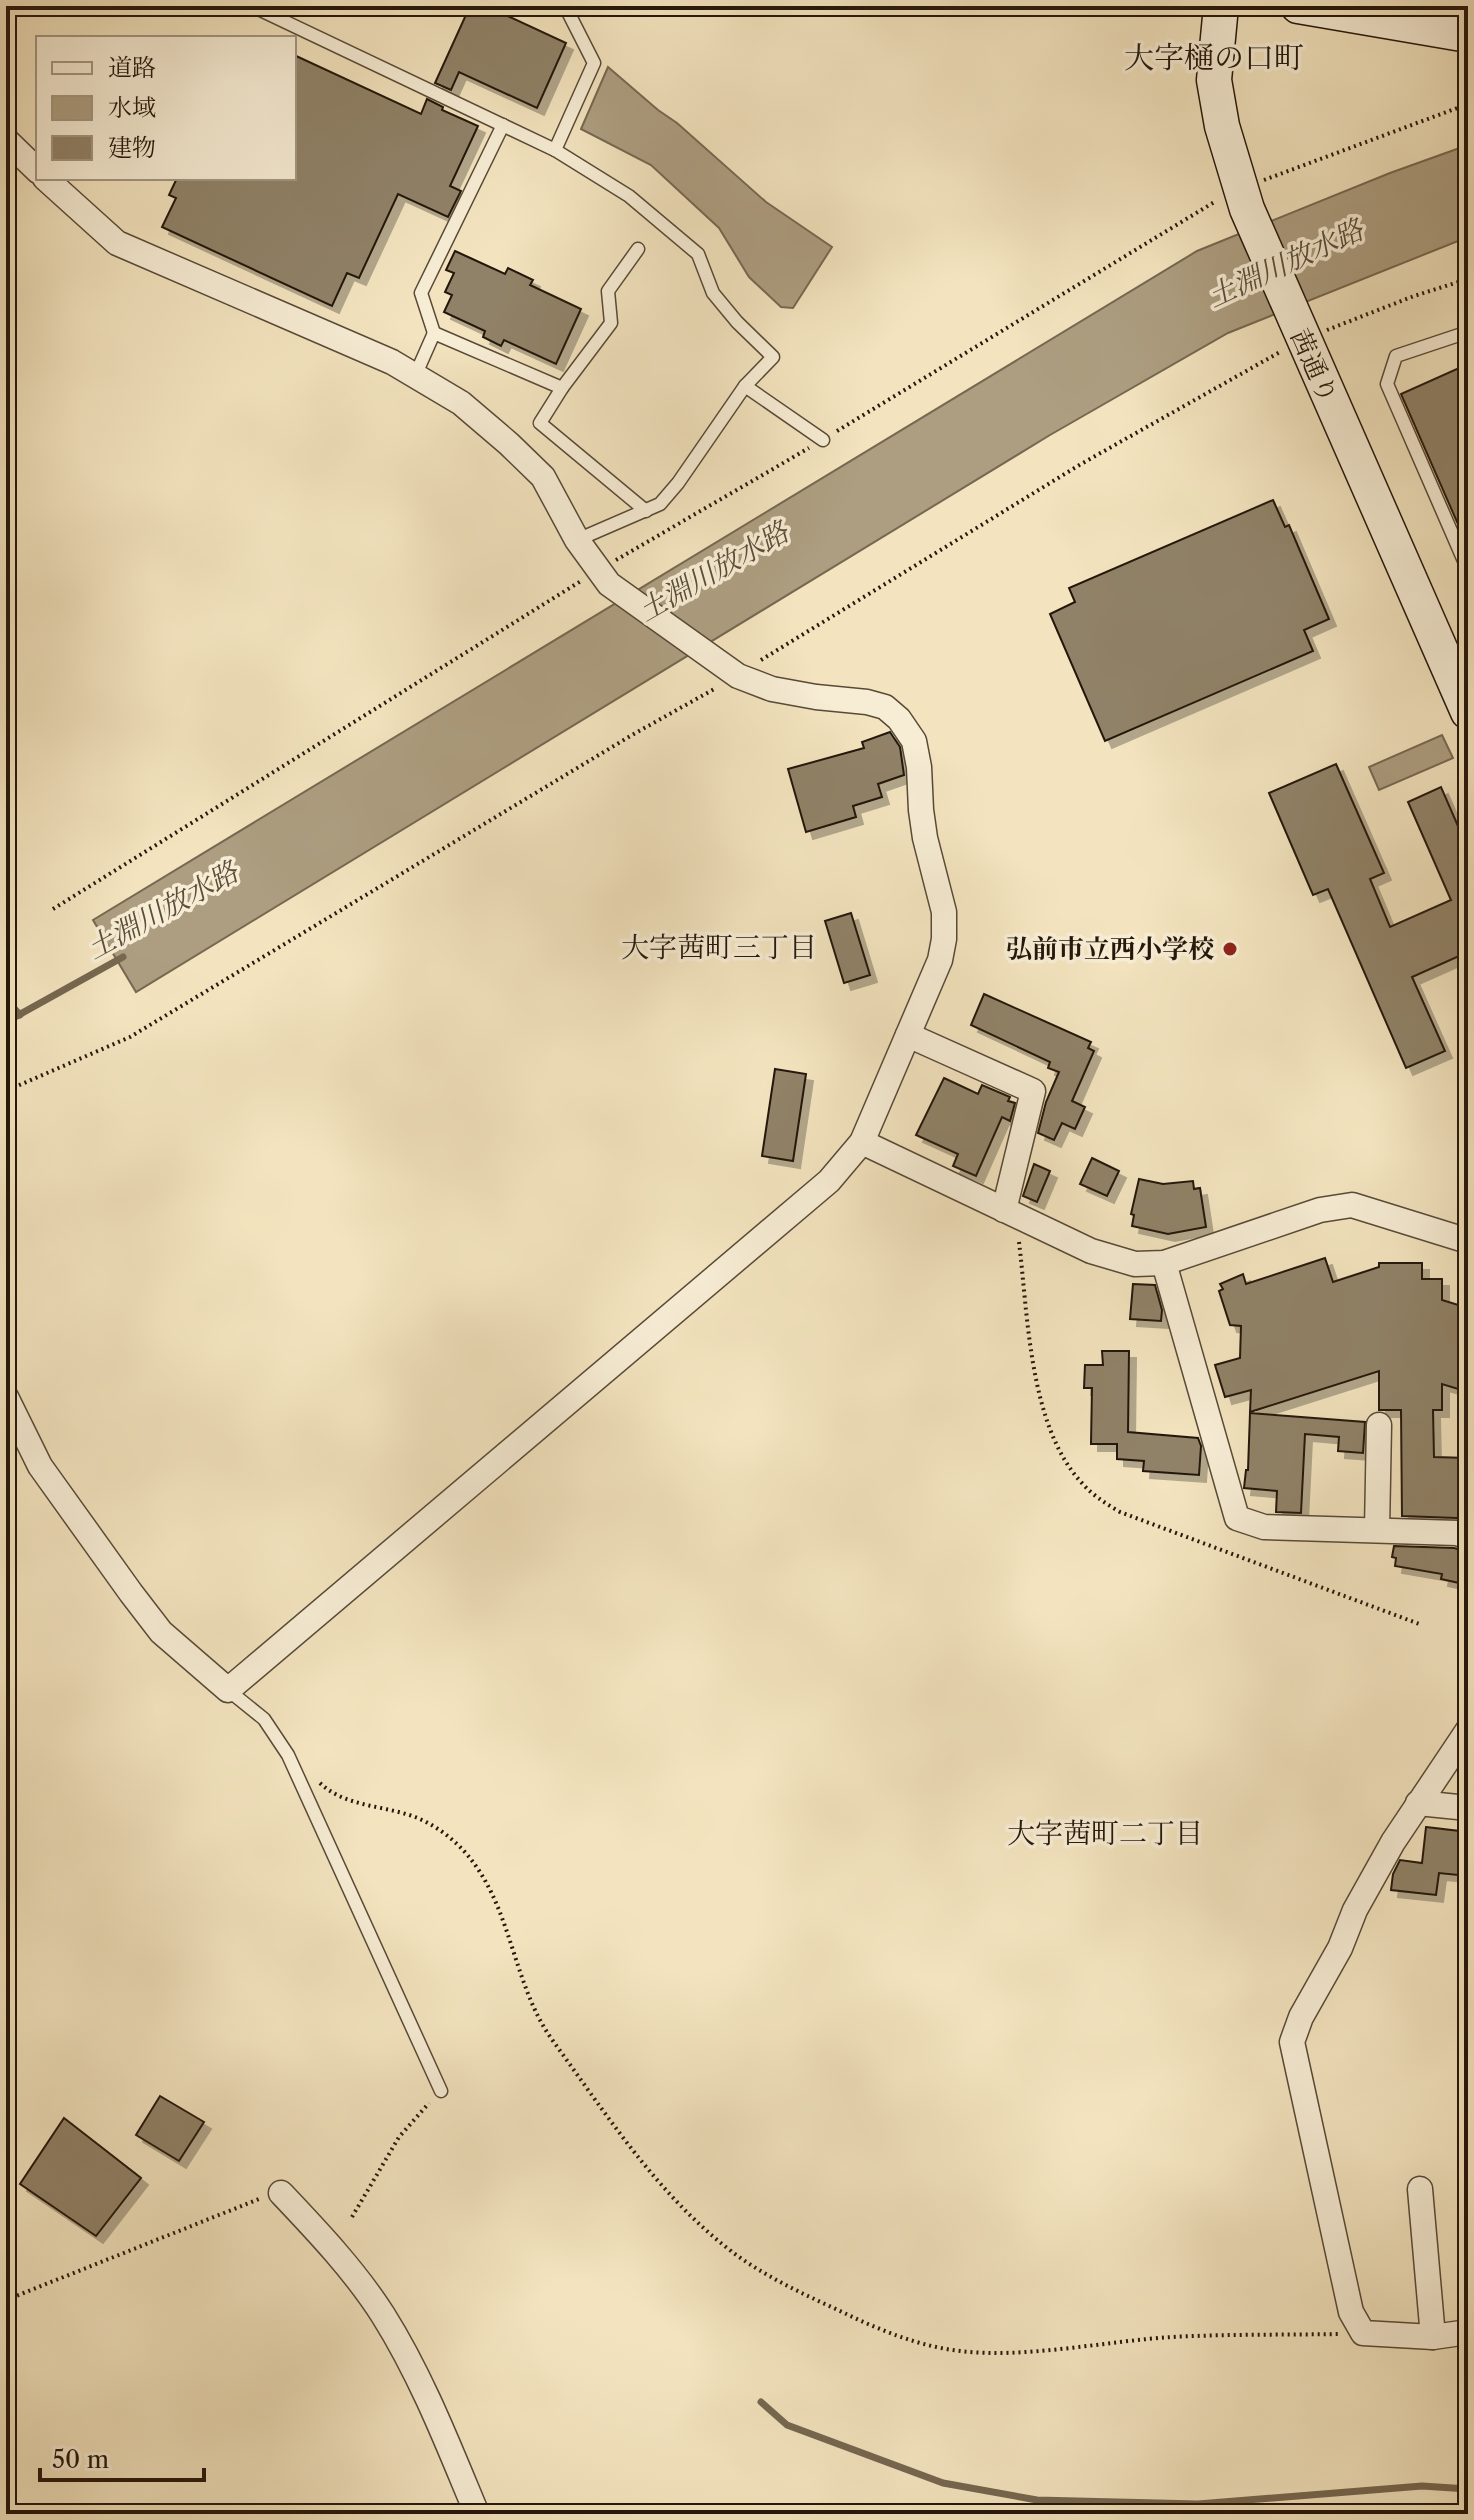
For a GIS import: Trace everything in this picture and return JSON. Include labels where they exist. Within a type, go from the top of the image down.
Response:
[{"type":"street","name":"茜通り","points":[[1221,6],[1214,80],[1222,126],[1243,199],[1299,331],[1461,677],[1468,712]]},
{"type":"street","points":[[1298,6],[1468,35]]},
{"type":"street","points":[[6,140],[36,169]]},
{"type":"street","points":[[6,1397],[40,1466],[131,1593],[161,1632],[228,1690],[829,1181],[862,1142],[940,960],[944,939],[944,912],[925,838],[914,741],[899,719],[885,707],[772,689],[730,670],[604,577],[577,540],[543,477],[461,403],[392,362],[117,243],[47,180]]},
{"type":"street","points":[[908,1035],[1033,1091],[1010,1212]]},
{"type":"street","points":[[862,1142],[1091,1251],[1135,1264],[1164,1263],[1320,1210],[1352,1205],[1468,1241]]},
{"type":"street","points":[[1164,1263],[1237,1518],[1264,1527],[1457,1533],[1468,1537]]},
{"type":"street","points":[[1377,1530],[1379,1425]]},
{"type":"street","points":[[1468,1730],[1393,1842],[1355,1910],[1340,1948],[1301,2017],[1292,2042],[1351,2312],[1363,2333],[1433,2337],[1468,2332]]},
{"type":"street","points":[[1418,1803],[1468,1808]]},
{"type":"street","points":[[1420,2189],[1433,2337]]},
{"type":"street","points":[[281,2193],[359,2282],[384,2317],[433,2408],[477,2514]]},
{"type":"lane","points":[[252,6],[555,150],[629,196],[698,254],[713,293],[773,357],[745,386],[660,504],[577,540]]},
{"type":"lane","points":[[555,150],[594,63],[565,6]]},
{"type":"lane","points":[[415,376],[434,333],[421,293],[503,125]]},
{"type":"lane","points":[[638,249],[608,291],[611,323],[540,423],[646,511]]},
{"type":"lane","points":[[1468,332],[1396,356],[1387,384],[1468,570]]},
{"type":"lane","points":[[434,333],[562,388]]},
{"type":"lane","points":[[745,386],[823,440]]},
{"type":"lane","points":[[228,1690],[264,1719],[288,1755],[441,2091]]},
{"type":"path","points":[[53,909],[604,577],[1195,211],[1243,199],[1468,104]]},
{"type":"path","points":[[8,1090],[130,1037],[632,735],[730,670],[1081,464],[1299,331],[1468,279]]},
{"type":"path","points":[[1010,1212],[1041,1397],[1066,1462],[1094,1496],[1120,1512],[1422,1625]]},
{"type":"path","points":[[288,1755],[333,1795],[415,1817],[443,1832],[463,1850],[491,1889],[531,2002],[543,2027],[636,2155],[666,2193],[694,2220],[733,2253],[781,2284],[913,2341],[961,2351],[1011,2352],[1172,2337],[1363,2333]]},
{"type":"path","points":[[352,2217],[399,2137],[441,2091]]},
{"type":"path","points":[[6,2300],[254,2200],[281,2193]]},
{"type":"water","points":[[608,67],[766,202],[832,247],[793,308],[781,307],[749,277],[719,228],[651,165],[581,129]]},
{"type":"water","points":[[1468,145],[1468,237],[1228,333],[1050,435],[136,992],[93,920],[1197,251]]},
{"type":"water","points":[[1442,735],[1453,758],[1379,790],[1369,767]]},
{"type":"building","points":[[470,6],[486,6],[566,43],[537,108],[459,72],[451,90],[435,83]]},
{"type":"building","points":[[296,56],[421,114],[427,99],[443,107],[442,110],[478,126],[450,186],[461,191],[448,217],[398,194],[359,278],[347,273],[332,306],[162,227],[176,198],[169,195],[176,180],[296,180]]},
{"type":"building","points":[[455,251],[505,274],[508,268],[533,280],[530,285],[581,309],[556,364],[504,340],[501,346],[483,337],[485,331],[444,312],[452,295],[445,292],[454,273],[446,270]]},
{"type":"building","points":[[1468,364],[1468,547],[1401,394]]},
{"type":"building","points":[[1273,500],[1285,527],[1289,525],[1329,619],[1304,630],[1313,651],[1105,741],[1050,614],[1075,602],[1069,588]]},
{"type":"building","points":[[890,732],[900,747],[904,775],[878,784],[882,797],[853,806],[856,817],[806,832],[788,769],[864,748],[862,742]]},
{"type":"building","points":[[1336,764],[1384,873],[1370,879],[1390,927],[1451,900],[1408,802],[1441,787],[1468,849],[1468,952],[1412,977],[1445,1051],[1406,1068],[1328,889],[1313,895],[1269,793]]},
{"type":"building","points":[[851,913],[870,975],[844,983],[825,921]]},
{"type":"building","points":[[984,994],[1091,1042],[1088,1048],[1094,1051],[1072,1101],[1085,1107],[1075,1129],[1062,1123],[1054,1140],[1038,1133],[1046,1102],[1059,1072],[1048,1068],[1050,1062],[971,1025]]},
{"type":"building","points":[[775,1069],[806,1074],[793,1161],[762,1156]]},
{"type":"building","points":[[944,1078],[978,1094],[982,1085],[1010,1097],[1008,1101],[1015,1103],[1010,1121],[1002,1117],[976,1176],[953,1166],[958,1154],[916,1135]]},
{"type":"building","points":[[1092,1158],[1119,1171],[1107,1196],[1080,1184]]},
{"type":"building","points":[[1034,1164],[1050,1171],[1037,1202],[1023,1196]]},
{"type":"building","points":[[1139,1179],[1163,1184],[1193,1181],[1194,1189],[1200,1188],[1206,1227],[1168,1234],[1132,1226],[1134,1215],[1131,1214]]},
{"type":"building","points":[[1325,1258],[1333,1282],[1379,1267],[1379,1263],[1422,1263],[1422,1279],[1442,1279],[1442,1300],[1468,1308],[1468,1392],[1442,1384],[1442,1410],[1433,1410],[1434,1457],[1468,1458],[1468,1521],[1402,1516],[1401,1410],[1379,1410],[1379,1371],[1250,1412],[1251,1390],[1225,1397],[1215,1365],[1240,1358],[1241,1326],[1230,1325],[1219,1291],[1223,1289],[1220,1284],[1243,1274],[1246,1284]]},
{"type":"building","points":[[1133,1284],[1155,1285],[1162,1310],[1161,1321],[1130,1319]]},
{"type":"building","points":[[1102,1351],[1129,1351],[1128,1432],[1198,1438],[1201,1446],[1199,1475],[1143,1471],[1144,1461],[1117,1459],[1117,1444],[1091,1444],[1092,1388],[1084,1388],[1085,1365],[1103,1365]]},
{"type":"building","points":[[1250,1413],[1365,1422],[1363,1453],[1338,1451],[1339,1437],[1305,1434],[1301,1513],[1276,1512],[1277,1491],[1244,1488],[1248,1470]]},
{"type":"building","points":[[1394,1546],[1454,1548],[1468,1552],[1468,1585],[1441,1579],[1442,1574],[1395,1566],[1396,1558],[1392,1557]]},
{"type":"building","points":[[1426,1827],[1468,1832],[1468,1876],[1439,1873],[1436,1895],[1391,1890],[1393,1874],[1400,1860],[1422,1863]]},
{"type":"building","points":[[160,2096],[204,2122],[179,2161],[136,2135]]},
{"type":"building","points":[[64,2118],[141,2178],[96,2236],[20,2184]]},
{"type":"waterway","name":"土淵川放水路","points":[[6,1022],[123,957]]},
{"type":"waterway","points":[[6,1000],[20,1015]]},
{"type":"waterway","points":[[761,2402],[787,2425],[943,2483],[1037,2500],[1198,2504],[1422,2486],[1468,2489]]},
{"type":"place","name":"弘前市立西小学校","points":[[1230,949]]},
{"type":"district","name":"大字樋の口町","points":[[1214,58]]},
{"type":"district","name":"大字茜町三丁目","points":[[719,947]]},
{"type":"district","name":"大字茜町二丁目","points":[[1105,1833]]}]
